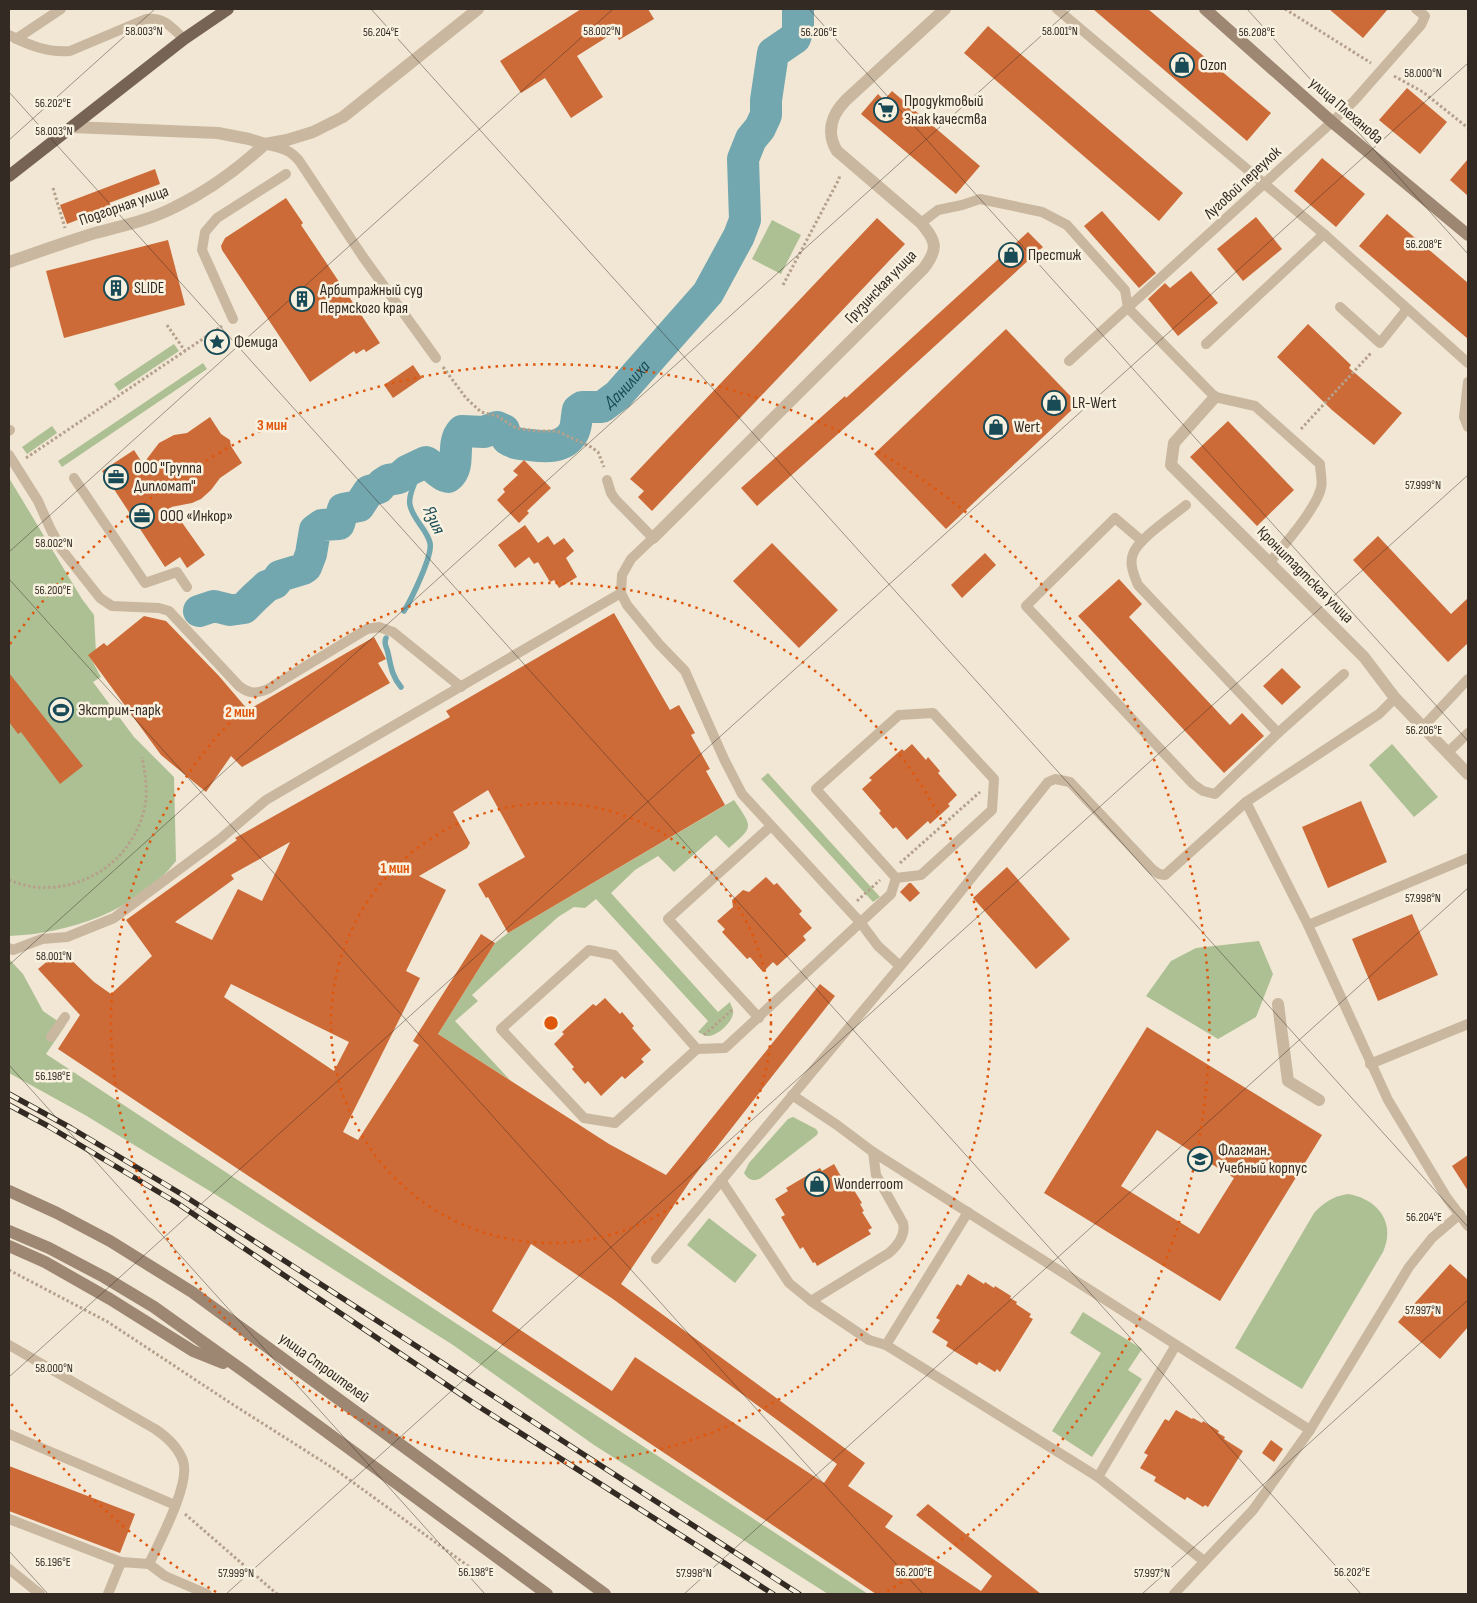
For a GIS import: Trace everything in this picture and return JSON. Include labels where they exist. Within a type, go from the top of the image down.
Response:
[{"type":"main road","points":[[9,176],[184,39],[228,9]]},
{"type":"main road","name":"улица Плеханова","points":[[1205,9],[1332,122],[1468,235]]},
{"type":"main road","points":[[1217,9],[1272,68]]},
{"type":"main road","name":"улица Строителей","points":[[9,1190],[110,1241],[192,1292],[605,1594]]},
{"type":"main road","points":[[9,1231],[49,1248],[154,1307],[246,1372],[547,1594]]},
{"type":"main road","points":[[9,1246],[45,1262],[110,1299],[193,1351],[246,1372]]},
{"type":"street","points":[[72,127],[218,133],[249,138],[265,144],[276,144],[313,132],[342,117],[478,9]]},
{"type":"street","name":"Грузинская улица","points":[[653,538],[924,268],[932,256],[935,242],[930,233],[921,223],[842,156],[833,144],[831,136],[833,118],[838,108],[946,9]]},
{"type":"street","name":"Подгорная улица","points":[[9,262],[176,207],[229,175],[265,144]]},
{"type":"street","name":"Кронштадтская улица","points":[[1215,397],[1174,443],[1171,465],[1364,657],[1395,698],[1468,774]]},
{"type":"street","points":[[1278,1004],[1288,1081],[1319,1100]]},
{"type":"lane","points":[[12,37],[61,9]]},
{"type":"lane","points":[[1057,9],[1324,234],[1468,363]]},
{"type":"lane","name":"Луговой переулок","points":[[1069,361],[1354,102],[1421,25],[1421,12]]},
{"type":"lane","points":[[12,37],[45,50],[70,51],[146,19],[159,19],[164,21],[184,39]]},
{"type":"lane","points":[[265,144],[284,148],[297,157],[363,258],[436,358]]},
{"type":"lane","points":[[232,319],[202,250],[205,232],[217,218],[286,174]]},
{"type":"lane","points":[[921,223],[938,210],[980,199],[1042,212],[1067,225],[1125,290],[1128,308],[1215,397],[1255,406],[1320,464],[1321,487],[1310,510],[1270,562]]},
{"type":"lane","points":[[1206,344],[1324,234]]},
{"type":"lane","points":[[1340,307],[1380,343],[1407,308]]},
{"type":"lane","points":[[1468,386],[1464,417],[1468,427]]},
{"type":"lane","points":[[9,455],[38,501],[56,541],[100,598],[112,606],[159,608],[169,611],[239,686],[248,692],[254,694],[268,689],[367,629],[379,627],[386,628],[399,636],[460,687]]},
{"type":"lane","points":[[74,478],[145,583],[177,572],[187,587]]},
{"type":"lane","points":[[607,480],[615,499],[653,538],[626,565],[622,575],[621,593],[628,605],[647,630],[685,671],[724,759],[742,794],[860,922],[878,946],[900,966]]},
{"type":"lane","points":[[1186,505],[1142,541],[1133,554],[1132,568],[1138,585],[1278,733]]},
{"type":"lane","points":[[1142,541],[1116,518],[1026,606],[1193,784],[1203,791],[1215,794],[1278,733],[1344,674]]},
{"type":"lane","points":[[9,948],[14,950],[42,939],[67,937],[114,918],[220,839],[266,800],[621,593]]},
{"type":"lane","points":[[1423,727],[1468,679]]},
{"type":"lane","points":[[656,1259],[900,966],[1048,782],[1055,779],[1070,782],[1077,787],[1154,870],[1159,874],[1165,875],[1246,802],[1379,714],[1395,698]]},
{"type":"lane","points":[[695,1046],[615,1123],[584,1118],[501,1029],[588,950],[614,954],[695,1046],[725,1048],[891,894],[893,875],[816,789],[899,714],[933,713],[994,779],[992,810],[921,875],[893,875]]},
{"type":"lane","points":[[1448,752],[1468,733]]},
{"type":"lane","points":[[1246,802],[1308,925],[1388,1100],[1442,1190],[1468,1226]]},
{"type":"lane","points":[[759,1018],[668,919],[771,826]]},
{"type":"lane","points":[[1308,925],[1468,858]]},
{"type":"lane","points":[[51,1037],[65,1017]]},
{"type":"lane","points":[[1370,1064],[1468,1024]]},
{"type":"lane","points":[[792,1095],[873,1152],[1310,1430]]},
{"type":"lane","points":[[811,1301],[889,1254],[897,1245],[903,1232],[903,1223],[874,1172],[873,1152]]},
{"type":"lane","points":[[721,1180],[789,1283],[811,1301],[869,1340],[886,1346],[1098,1477],[1204,1561]]},
{"type":"lane","points":[[886,1346],[968,1212]]},
{"type":"lane","points":[[1174,1594],[1254,1510],[1310,1430],[1409,1267],[1432,1238],[1460,1214]]},
{"type":"lane","points":[[1098,1477],[1176,1345]]},
{"type":"lane","points":[[9,1346],[155,1429],[165,1436],[178,1451],[185,1472],[182,1484],[175,1505],[149,1564]]},
{"type":"lane","points":[[9,1434],[175,1505]]},
{"type":"lane","points":[[9,1519],[120,1562],[149,1564],[165,1576],[207,1594]]},
{"type":"lane","points":[[108,1594],[120,1562]]},
{"type":"lane","points":[[9,1569],[40,1594]]},
{"type":"path","points":[[1285,9],[1423,92],[1468,128]]},
{"type":"path","points":[[783,285],[839,179],[842,156]]},
{"type":"path","points":[[53,188],[70,241]]},
{"type":"path","points":[[15,465],[232,319]]},
{"type":"path","points":[[167,325],[185,352]]},
{"type":"path","points":[[1292,439],[1380,343]]},
{"type":"path","points":[[449,375],[466,398],[481,412],[497,416],[516,428],[536,431],[552,430],[566,435],[598,452],[607,480]]},
{"type":"path","points":[[9,880],[34,887],[61,887],[86,880],[108,868],[124,850],[137,829],[145,806],[146,780],[142,757]]},
{"type":"path","points":[[847,910],[893,875],[994,779]]},
{"type":"path","points":[[695,1046],[704,1035],[742,1000]]},
{"type":"path","points":[[9,1270],[108,1322],[336,1470],[475,1571]]},
{"type":"path","points":[[175,1505],[277,1594]]},
{"type":"green space","points":[[772,220],[801,235],[781,274],[752,259]]},
{"type":"green space","points":[[174,344],[179,351],[119,391],[114,384]]},
{"type":"green space","points":[[203,363],[207,369],[62,467],[58,461]]},
{"type":"green space","points":[[52,426],[57,433],[27,454],[22,447]]},
{"type":"green space","name":"Экстрим-парк","points":[[9,478],[82,599],[94,615],[96,653],[90,657],[101,677],[93,682],[134,737],[174,777],[176,861],[142,893],[122,906],[101,916],[55,930],[9,936]]},
{"type":"green space","points":[[1392,744],[1438,797],[1414,817],[1369,765]]},
{"type":"green space","points":[[768,773],[880,897],[873,902],[761,779]]},
{"type":"green space","points":[[734,800],[745,816],[748,826],[747,831],[729,848],[716,835],[674,872],[658,856],[635,870],[611,893],[718,1012],[730,1002],[733,1014],[722,1030],[709,1036],[698,1032],[708,1021],[596,899],[585,908],[574,907],[558,917],[472,995],[478,1001],[455,1021],[510,1080],[438,1034],[495,943],[508,933]]},
{"type":"green space","points":[[1259,941],[1273,974],[1256,1017],[1218,1039],[1146,996],[1171,961],[1196,948]]},
{"type":"green space","points":[[9,959],[23,974],[43,1011],[65,1026],[46,1054],[868,1594],[828,1594],[594,1445],[453,1345],[213,1193],[85,1115],[9,1073]]},
{"type":"green space","points":[[793,1117],[816,1129],[817,1135],[761,1178],[756,1180],[749,1179],[744,1173],[749,1163],[788,1119]]},
{"type":"green space","points":[[1348,1194],[1368,1201],[1382,1214],[1386,1222],[1386,1241],[1383,1252],[1302,1389],[1235,1348],[1314,1213],[1330,1200]]},
{"type":"green space","points":[[709,1218],[757,1255],[735,1283],[687,1245]]},
{"type":"green space","points":[[1083,1312],[1142,1349],[1128,1370],[1142,1379],[1092,1457],[1052,1431],[1101,1353],[1070,1333]]},
{"type":"building","points":[[581,9],[648,9],[654,19],[619,40],[615,32],[577,56],[603,97],[571,118],[545,78],[521,93],[500,61]]},
{"type":"building","points":[[1093,9],[1148,9],[1271,113],[1247,141]]},
{"type":"building","points":[[1329,9],[1388,9],[1363,38]]},
{"type":"building","points":[[988,26],[1183,193],[1159,221],[964,53]]},
{"type":"building","points":[[1407,88],[1447,122],[1420,154],[1379,120]]},
{"type":"building","points":[[892,91],[980,166],[956,194],[861,114],[878,94],[884,100]]},
{"type":"building","points":[[1322,158],[1365,194],[1336,227],[1294,191]]},
{"type":"building","points":[[1468,159],[1468,196],[1450,180]]},
{"type":"building","points":[[155,169],[160,184],[109,203],[111,207],[67,224],[60,205]]},
{"type":"building","name":"Арбитражный суд Пермского края","points":[[286,198],[303,223],[301,225],[380,343],[366,352],[364,349],[356,354],[354,351],[310,382],[221,246],[225,238]]},
{"type":"building","points":[[1102,211],[1156,273],[1139,288],[1084,226]]},
{"type":"building","points":[[1387,214],[1468,283],[1468,339],[1359,246]]},
{"type":"building","points":[[1256,217],[1282,249],[1243,281],[1217,249]]},
{"type":"building","points":[[877,218],[905,244],[652,511],[638,497],[644,491],[630,479]]},
{"type":"building","points":[[1028,232],[1043,247],[757,506],[741,488],[845,396],[846,398]]},
{"type":"building","name":"SLIDE","points":[[168,240],[185,305],[64,338],[46,271]]},
{"type":"building","points":[[1191,271],[1218,303],[1178,336],[1148,299],[1165,283],[1170,288]]},
{"type":"building","points":[[1308,324],[1351,365],[1349,368],[1402,413],[1374,445],[1332,410],[1277,357]]},
{"type":"building","points":[[1006,329],[1078,404],[946,529],[874,454]]},
{"type":"building","points":[[413,365],[422,378],[393,398],[384,385]]},
{"type":"building","points":[[210,417],[221,434],[230,440],[231,446],[242,463],[220,478],[201,499],[192,503],[171,507],[205,555],[187,568],[180,557],[165,567],[102,471],[134,450],[143,464],[159,443],[174,435],[187,433]]},
{"type":"building","points":[[1228,421],[1294,490],[1257,526],[1190,457]]},
{"type":"building","points":[[524,460],[551,488],[527,511],[529,513],[519,523],[497,500],[505,492],[503,489],[518,475],[513,471]]},
{"type":"building","points":[[525,525],[538,543],[548,536],[554,545],[564,538],[574,551],[566,558],[577,577],[559,588],[554,580],[550,582],[538,562],[534,564],[529,557],[515,568],[498,545]]},
{"type":"building","points":[[1378,536],[1451,614],[1468,598],[1468,643],[1448,662],[1353,560]]},
{"type":"building","points":[[772,543],[838,610],[799,648],[733,581]]},
{"type":"building","points":[[985,553],[996,565],[962,598],[951,585]]},
{"type":"building","points":[[1119,579],[1142,604],[1129,617],[1230,725],[1242,713],[1264,736],[1224,773],[1078,616]]},
{"type":"building","points":[[614,613],[670,710],[679,705],[695,733],[691,735],[710,769],[706,771],[725,805],[508,933],[488,897],[486,898],[478,884],[525,857],[488,790],[453,812],[470,843],[467,848],[419,876],[446,890],[406,971],[420,978],[343,1132],[358,1140],[419,1045],[413,1041],[481,934],[495,943],[438,1034],[609,1144],[666,1175],[820,984],[835,996],[691,1180],[621,1284],[865,1463],[848,1486],[893,1516],[885,1527],[981,1591],[992,1576],[916,1515],[928,1504],[1041,1594],[876,1594],[58,1049],[80,1015],[38,969],[61,950],[94,982],[111,994],[152,956],[126,920],[237,840],[235,838],[450,717],[446,711]],"holes":[[[290,842],[262,901],[238,889],[212,940],[175,922],[234,879],[231,875]],[[231,984],[349,1042],[334,1071],[224,997]],[[531,1244],[613,1299],[837,1464],[824,1483],[635,1357],[612,1391],[492,1311]]]},
{"type":"building","points":[[144,616],[166,621],[219,676],[248,710],[374,637],[386,659],[378,663],[390,683],[242,767],[231,756],[206,792],[161,755],[88,655],[104,643],[107,646]]},
{"type":"building","points":[[1282,668],[1301,687],[1282,705],[1263,686]]},
{"type":"building","points":[[9,673],[83,766],[60,784],[21,732],[18,734],[9,722]]},
{"type":"building","points":[[912,744],[926,760],[928,757],[940,771],[938,773],[957,795],[948,804],[950,806],[930,824],[928,821],[907,840],[896,827],[893,829],[879,813],[881,811],[862,789],[872,780],[869,778],[902,749],[904,751]]},
{"type":"building","points":[[1361,801],[1387,862],[1328,888],[1302,827]]},
{"type":"building","points":[[1007,867],[1070,939],[1036,969],[973,898]]},
{"type":"building","points":[[766,877],[774,885],[777,883],[802,911],[799,914],[812,928],[803,936],[806,940],[777,966],[773,962],[763,972],[750,957],[747,959],[722,932],[725,929],[717,921],[733,907],[732,900],[743,890],[749,892]]},
{"type":"building","points":[[909,883],[920,893],[910,902],[900,892]]},
{"type":"building","points":[[1412,914],[1438,975],[1378,1001],[1352,939]]},
{"type":"building","points":[[605,998],[620,1014],[622,1012],[634,1026],[632,1028],[651,1050],[641,1059],[644,1062],[625,1079],[622,1076],[601,1096],[588,1081],[585,1084],[572,1069],[574,1067],[554,1044],[564,1034],[562,1032],[593,1004],[596,1006]]},
{"type":"building","points":[[1147,1027],[1322,1135],[1220,1301],[1044,1193]],"holes":[[[1157,1130],[1234,1178],[1199,1234],[1121,1186]]]},
{"type":"building","points":[[1468,1155],[1468,1191],[1452,1166]]},
{"type":"building","points":[[834,1164],[843,1180],[845,1179],[850,1188],[852,1187],[862,1203],[860,1204],[864,1211],[862,1212],[872,1228],[868,1230],[871,1234],[817,1266],[803,1247],[800,1249],[781,1217],[785,1215],[775,1199],[788,1191],[786,1188],[820,1168],[822,1171]]},
{"type":"building","points":[[1450,1264],[1468,1280],[1468,1327],[1440,1359],[1398,1322]]},
{"type":"building","points":[[968,1274],[984,1284],[985,1282],[994,1288],[995,1286],[1011,1296],[1010,1298],[1031,1314],[1029,1317],[1033,1319],[1000,1372],[997,1369],[995,1372],[979,1362],[977,1365],[946,1346],[948,1342],[932,1332],[940,1320],[936,1318],[957,1284],[961,1286]]},
{"type":"building","points":[[1176,1410],[1192,1419],[1202,1423],[1203,1421],[1219,1431],[1218,1433],[1225,1437],[1224,1439],[1243,1451],[1208,1507],[1205,1505],[1203,1507],[1187,1497],[1185,1500],[1154,1481],[1156,1477],[1140,1468],[1148,1455],[1144,1453],[1165,1419],[1169,1421]]},
{"type":"building","points":[[1271,1440],[1283,1449],[1274,1462],[1262,1453]]},
{"type":"building","points":[[9,1466],[135,1514],[120,1553],[9,1511]]},
{"type":"waterway","name":"Данилиха","points":[[199,611],[214,606],[230,610],[244,608],[267,586],[275,583],[280,576],[306,567],[311,554],[315,530],[322,525],[339,524],[343,509],[359,506],[369,491],[379,488],[388,480],[399,478],[407,471],[426,462],[448,477],[454,467],[457,442],[462,431],[484,432],[497,427],[504,430],[507,439],[515,443],[553,446],[564,442],[573,433],[578,410],[582,407],[602,407],[618,395],[708,293],[739,236],[745,220],[743,159],[751,139],[760,128],[766,115],[766,100],[773,53],[795,38],[798,29],[798,9]]},
{"type":"waterway","name":"Язия","points":[[404,611],[421,577],[430,549],[426,533],[410,505],[410,496],[416,477],[415,468]]},
{"type":"waterway","name":"Язия","points":[[386,638],[385,644],[392,671],[401,687]]},
{"type":"railway","points":[[9,1094],[71,1128],[183,1195],[799,1594]]},
{"type":"railway","points":[[9,1105],[48,1126],[177,1203],[478,1406],[773,1594]]},
{"type":"place","name":"Ozon","points":[[1182,65]]},
{"type":"place","name":"Продуктовый Знак качества","points":[[886,110]]},
{"type":"place","name":"Престиж","points":[[1011,255]]},
{"type":"place","name":"SLIDE","points":[[116,288]]},
{"type":"place","name":"Арбитражный суд Пермского края","points":[[302,299]]},
{"type":"place","name":"Фемида","points":[[217,342]]},
{"type":"place","name":"LR-Wert","points":[[1054,403]]},
{"type":"place","name":"Wert","points":[[996,427]]},
{"type":"place","name":"ООО \"Группа Дипломат\"","points":[[116,477]]},
{"type":"place","name":"ООО «Инкор»","points":[[142,516]]},
{"type":"place","name":"Экстрим-парк","points":[[61,710]]},
{"type":"place","name":"Флагман. Учебный корпус","points":[[1200,1159]]},
{"type":"place","name":"Wonderroom","points":[[817,1184]]}]
